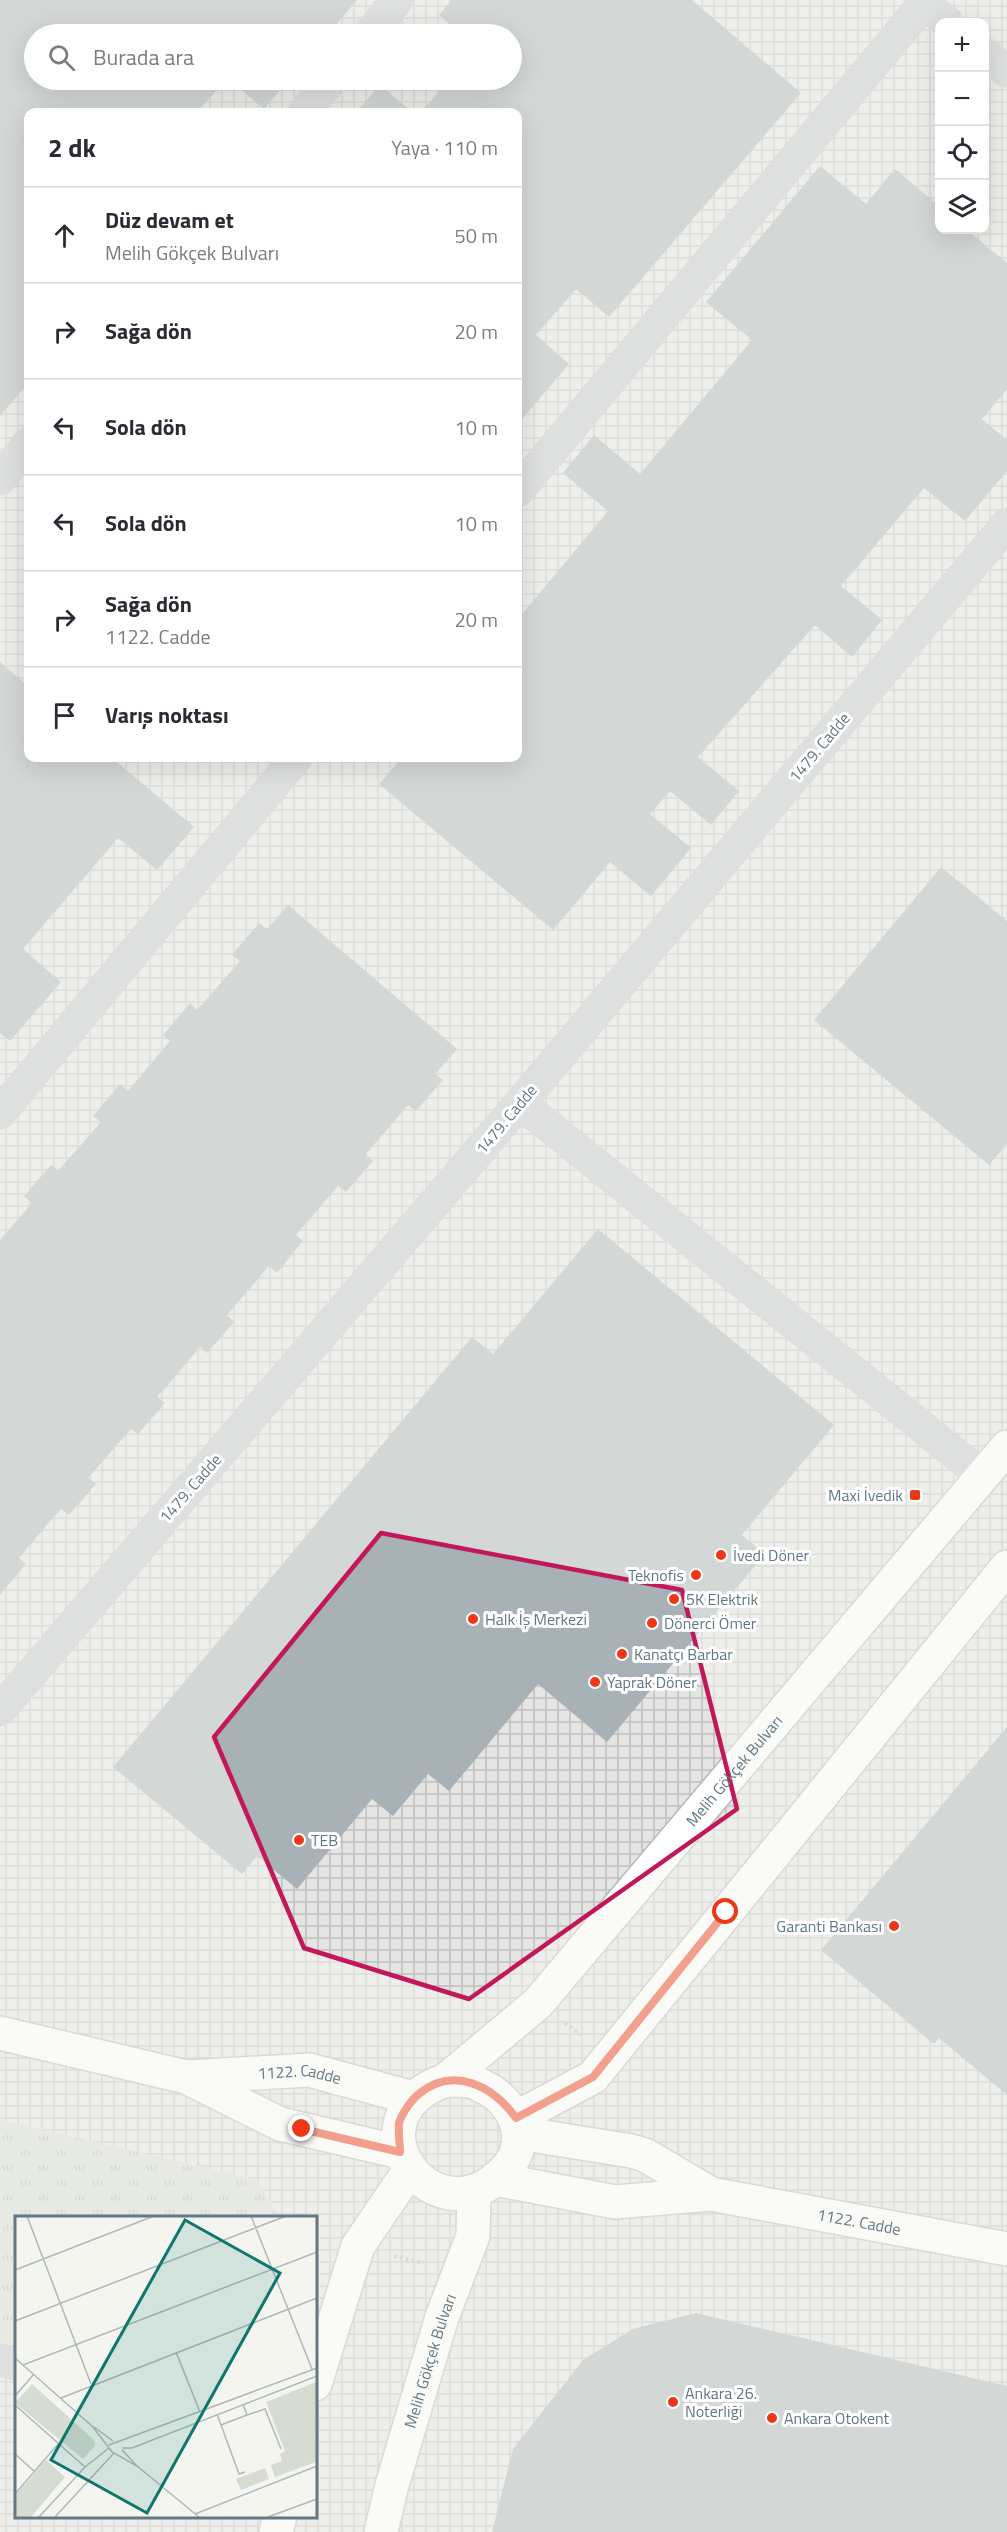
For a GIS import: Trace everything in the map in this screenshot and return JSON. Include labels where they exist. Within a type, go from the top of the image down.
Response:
[{"type":"main road","name":"Melih Gökçek Bulvarı","points":[[446,2080],[538,2003],[1007,1447]]},
{"type":"main road","points":[[517,2125],[593,2077],[1007,1567]]},
{"type":"main road","name":"1122. Cadde","points":[[0,2033],[186,2078],[280,2124],[405,2161]]},
{"type":"main road","name":"1122. Cadde","points":[[186,2078],[309,2070],[413,2098]]},
{"type":"main road","points":[[446,2080],[470,2081],[491,2091],[506,2104],[517,2125],[516,2150],[508,2167],[484,2185],[451,2194],[428,2187],[405,2161],[399,2123],[413,2098],[428,2086],[446,2080]]},
{"type":"main road","name":"1122. Cadde","points":[[517,2125],[631,2151],[645,2156],[711,2194]]},
{"type":"main road","points":[[316,2381],[358,2246],[405,2161]]},
{"type":"main road","name":"Melih Gökçek Bulvarı","points":[[381,2532],[392,2485],[435,2339],[474,2235],[484,2185]]},
{"type":"main road","name":"1122. Cadde","points":[[484,2185],[615,2202],[711,2194],[1007,2249]]},
{"type":"main road","points":[[276,2532],[280,2517]]},
{"type":"street","points":[[378,24],[398,0]]},
{"type":"street","points":[[522,486],[929,6]]},
{"type":"street","points":[[989,57],[1007,71]]},
{"type":"street","points":[[308,108],[323,90]]},
{"type":"street","points":[[0,479],[24,449]]},
{"type":"street","name":"1479. Cadde","points":[[0,1710],[520,1103],[1007,524]]},
{"type":"street","points":[[0,1113],[293,762]]},
{"type":"street","points":[[520,1103],[983,1476]]},
{"type":"street","points":[[0,2360],[15,2364]]},
{"type":"path","points":[[538,2003],[610,2057]]},
{"type":"path","points":[[358,2246],[459,2272]]},
{"type":"highlighted area","points":[[381,1533],[682,1590],[737,1809],[469,1999],[304,1948],[214,1737]]},
{"type":"shaded area","points":[[0,0],[1007,0],[1007,2532],[0,2532]]},
{"type":"green space","points":[[0,2120],[256,2179],[279,2216],[15,2216],[15,2345],[0,2342]]},
{"type":"building","points":[[0,0],[357,0],[337,24],[24,24],[24,90],[217,90],[201,108],[24,108],[24,388],[0,416]]},
{"type":"building","points":[[452,0],[692,0],[801,93],[609,317],[576,289],[536,335],[569,364],[522,419],[522,108],[424,108],[440,90],[522,90],[522,24],[449,24],[439,15]]},
{"type":"building","points":[[241,90],[280,90],[263,108]]},
{"type":"building","points":[[376,90],[386,90],[407,108],[360,108]]},
{"type":"building","points":[[820,166],[866,204],[895,169],[935,203],[935,234],[972,234],[1007,263],[1007,389],[982,419],[1007,440],[1007,471],[965,521],[924,488],[841,586],[882,620],[852,657],[815,625],[698,757],[739,791],[711,825],[670,791],[650,814],[691,848],[651,896],[610,862],[553,930],[379,784],[398,762],[522,762],[522,614],[608,511],[563,473],[594,435],[640,474],[752,340],[706,302]]},
{"type":"building","points":[[0,662],[24,683],[24,762],[117,762],[194,827],[157,870],[118,838],[23,949],[61,982],[10,1041],[0,1033]]},
{"type":"building","points":[[941,867],[1007,921],[1007,1144],[989,1165],[814,1020]]},
{"type":"building","points":[[288,905],[457,1049],[435,1074],[443,1080],[416,1111],[408,1105],[366,1154],[373,1161],[346,1192],[338,1186],[296,1235],[303,1241],[277,1273],[269,1266],[227,1315],[234,1322],[207,1353],[200,1347],[157,1397],[165,1403],[138,1434],[131,1429],[88,1478],[96,1484],[69,1515],[61,1509],[19,1558],[26,1564],[0,1595],[0,1240],[32,1203],[24,1196],[51,1165],[58,1171],[101,1122],[93,1116],[120,1084],[128,1091],[170,1041],[163,1035],[190,1003],[197,1010],[240,961],[232,955],[259,923],[267,929]]},
{"type":"building","name":"Halk İş Merkezi","points":[[598,1229],[834,1425],[742,1535],[765,1554],[607,1742],[538,1684],[449,1791],[428,1774],[393,1816],[372,1799],[297,1889],[257,1856],[242,1874],[113,1767],[472,1337],[493,1354]]},
{"type":"building","points":[[1007,1727],[1007,2095],[939,2038],[934,2044],[821,1950]]},
{"type":"building","name":"Ankara Otokent","points":[[696,2313],[1007,2386],[1007,2532],[492,2532],[513,2449],[583,2360],[633,2329]]},
{"type":"place","name":"Maxi İvedik","points":[[915,1495]]},
{"type":"place","name":"İvedi Döner","points":[[721,1555]]},
{"type":"place","name":"Teknofis","points":[[696,1575]]},
{"type":"place","name":"5K Elektrik","points":[[674,1599]]},
{"type":"place","name":"Halk İş Merkezi","points":[[473,1619]]},
{"type":"place","name":"Dönerci Ömer","points":[[652,1623]]},
{"type":"place","name":"Kanatçı Barbar","points":[[622,1654]]},
{"type":"place","name":"Yaprak Döner","points":[[595,1682]]},
{"type":"place","name":"TEB","points":[[299,1840]]},
{"type":"place","name":"Garanti Bankası","points":[[894,1926]]},
{"type":"place","name":"Ankara 26. Noterliği","points":[[673,2402]]},
{"type":"place","name":"Ankara Otokent","points":[[772,2418]]},
{"type":"route","points":[[302,2129],[400,2152],[399,2123],[413,2098],[428,2086],[446,2080],[470,2081],[491,2091],[506,2104],[516,2118],[593,2077],[726,1912]]}]
